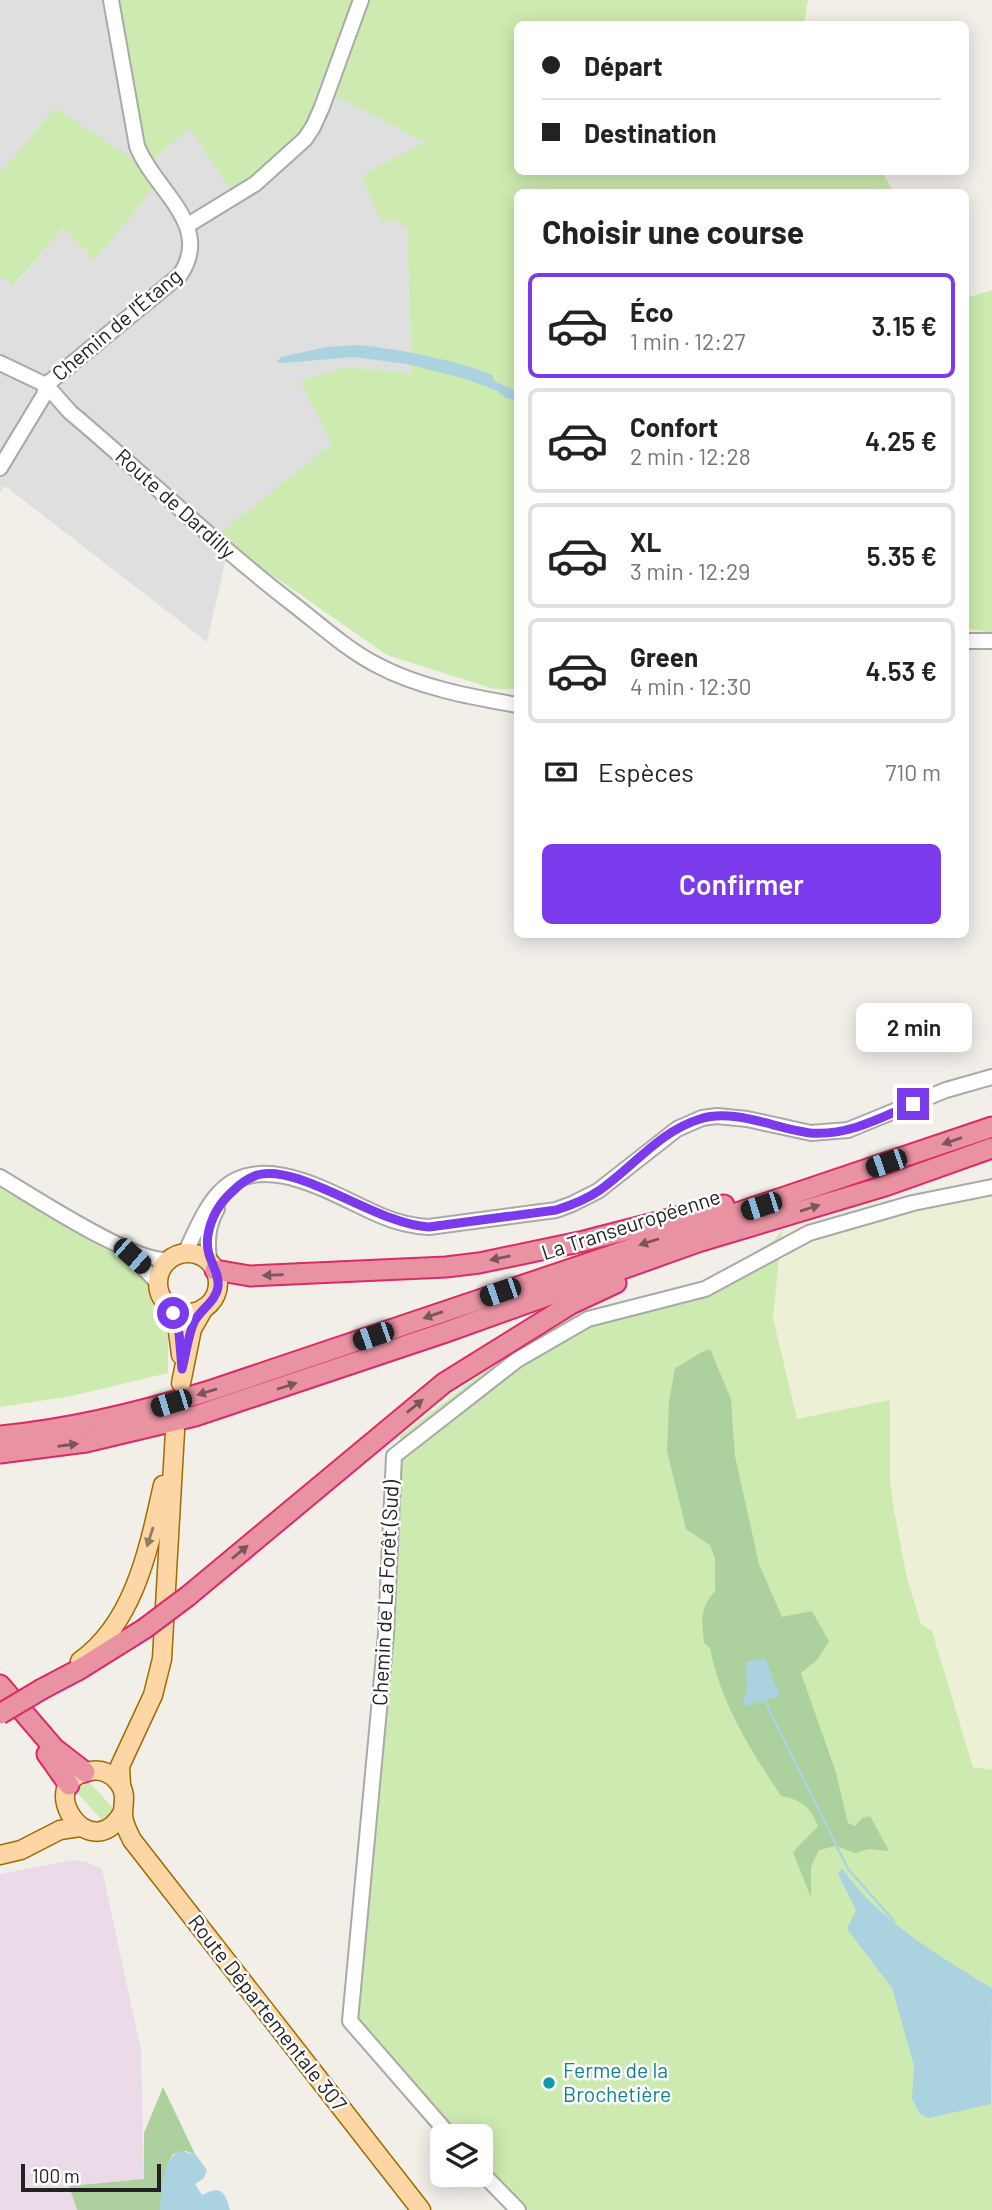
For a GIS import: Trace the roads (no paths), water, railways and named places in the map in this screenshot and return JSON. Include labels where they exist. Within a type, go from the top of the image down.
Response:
[{"type":"highway","name":"La Transeuropéenne","points":[[0,1436],[88,1424],[150,1410],[992,1127]]},
{"type":"highway","name":"La Transeuropéenne","points":[[0,1453],[86,1442],[195,1416],[433,1337],[698,1242],[885,1186],[992,1148]]},
{"type":"highway","points":[[213,1266],[250,1276],[446,1268],[584,1241],[733,1203],[761,1206]]},
{"type":"highway","points":[[0,1714],[41,1687],[90,1663],[144,1629],[188,1596],[454,1376],[571,1304],[675,1258],[698,1242]]},
{"type":"highway","points":[[0,1685],[54,1748],[91,1771]]},
{"type":"highway","points":[[0,1705],[53,1760],[67,1795]]},
{"type":"main road","points":[[194,1254],[213,1266],[218,1287],[210,1303],[195,1321],[181,1376],[177,1324],[159,1291],[158,1283],[163,1266],[178,1255],[194,1254]]},
{"type":"main road","points":[[168,1305],[186,1312],[204,1308]]},
{"type":"main road","points":[[0,1855],[22,1850],[50,1833],[80,1826],[101,1830],[114,1823],[122,1812],[125,1799],[120,1766],[153,1695],[162,1659],[174,1440],[154,1524],[124,1611],[106,1639],[94,1651],[41,1687]]},
{"type":"main road","points":[[0,1848],[31,1837],[47,1825],[67,1795],[91,1771],[118,1752],[138,1727]]},
{"type":"main road","points":[[91,1771],[108,1773],[121,1785]]},
{"type":"main road","points":[[67,1795],[70,1817],[80,1826]]},
{"type":"main road","name":"Route Départementale 307","points":[[122,1812],[125,1825],[142,1854],[421,2210]]},
{"type":"main road","name":"Route Départementale 307","points":[[101,1830],[120,1842],[408,2210]]},
{"type":"street","points":[[111,0],[137,146],[143,160],[188,226],[255,184],[304,139],[322,107],[361,0]]},
{"type":"street","name":"Chemin de l'Étang","points":[[46,385],[180,275],[190,256],[192,244],[188,226]]},
{"type":"street","name":"Route de Dardilly","points":[[0,363],[46,385],[70,412],[242,563],[351,649],[375,664],[410,678],[514,704]]},
{"type":"street","points":[[0,468],[44,395],[46,385]]},
{"type":"street","points":[[969,641],[992,641]]},
{"type":"street","points":[[0,1177],[122,1248],[161,1261],[178,1255],[220,1192],[231,1183],[255,1176],[275,1174],[301,1179],[384,1217],[411,1226],[429,1227],[556,1210],[598,1191],[677,1129],[702,1118],[717,1116],[747,1119],[811,1133],[848,1130],[946,1090],[992,1077]]},
{"type":"street","points":[[213,1266],[206,1246],[214,1214],[227,1196],[255,1176]]},
{"type":"street","name":"Chemin de La Forêt (Sud)","points":[[440,2124],[350,2021],[387,1621],[394,1456],[517,1360],[588,1320],[705,1289],[809,1233],[960,1191],[992,1187]]},
{"type":"street","points":[[122,1248],[158,1283]]},
{"type":"street","points":[[493,2185],[517,2210]]},
{"type":"water","points":[[359,345],[410,352],[460,364],[493,375],[494,381],[514,390],[514,400],[469,380],[407,364],[353,357],[277,362],[281,357],[326,347]]},
{"type":"water","points":[[765,1658],[780,1696],[746,1706],[743,1701],[747,1689],[746,1662]]},
{"type":"water","points":[[842,1868],[872,1903],[911,1936],[992,1988],[991,2104],[929,2118],[920,2114],[912,2099],[914,2066],[892,1988],[847,1929],[856,1910],[838,1874]]},
{"type":"water","points":[[180,2151],[195,2154],[207,2170],[204,2178],[195,2184],[202,2195],[213,2190],[221,2192],[230,2210],[160,2210],[166,2168],[169,2161]]},
{"type":"waterway","points":[[764,1699],[848,1869],[894,1921]]},
{"type":"place","name":"Ferme de la Brochetière","points":[[549,2083]]}]
